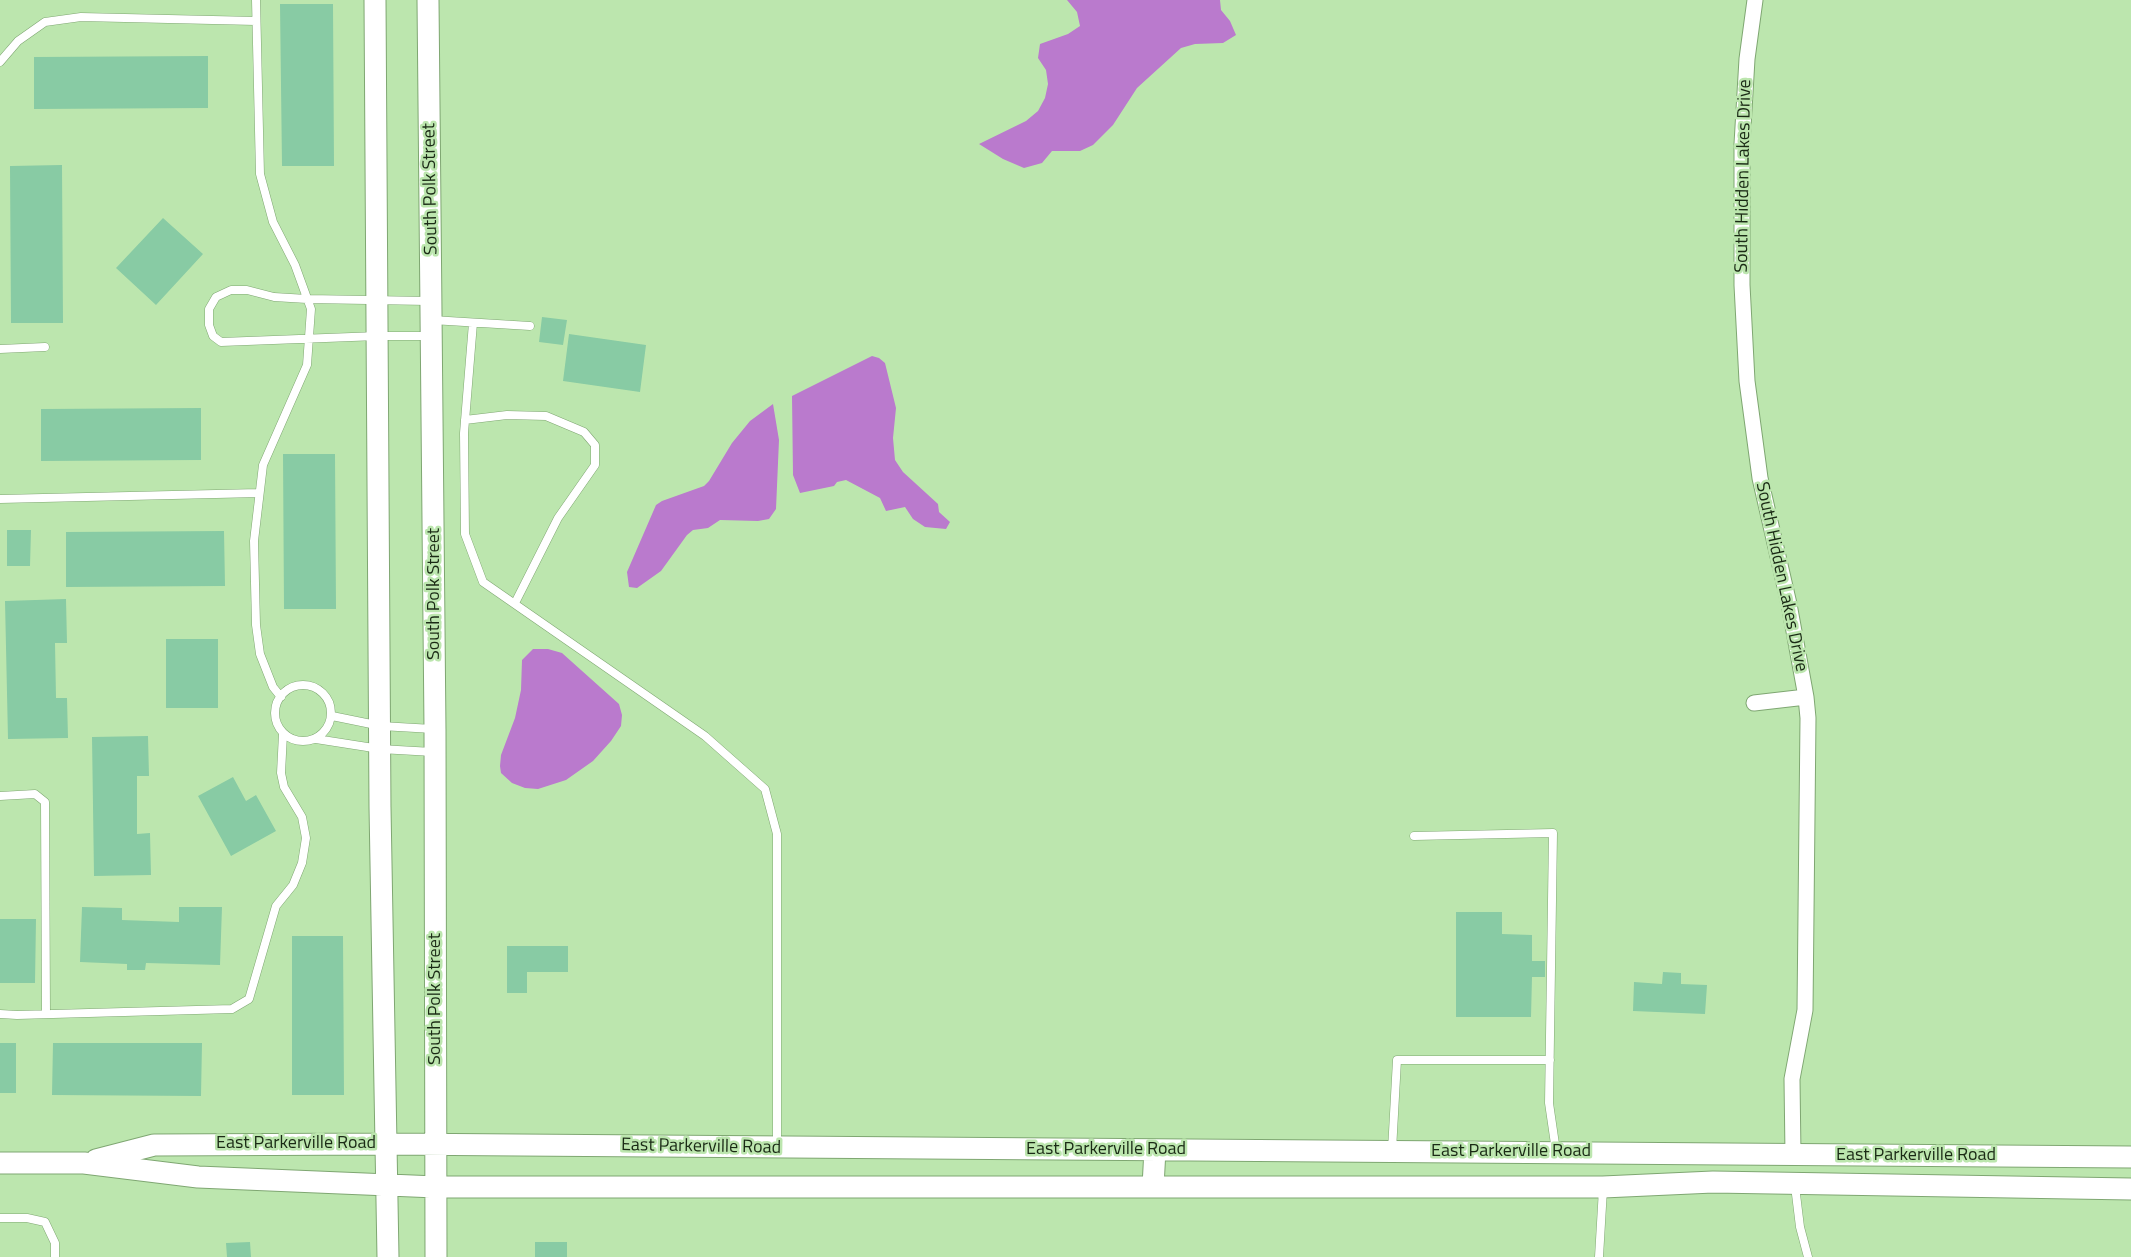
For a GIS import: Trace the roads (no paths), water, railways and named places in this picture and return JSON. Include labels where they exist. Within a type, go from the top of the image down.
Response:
[{"type":"main road","points":[[375,0],[380,748],[388,1257]]},
{"type":"main road","name":"South Polk Street","points":[[428,0],[436,729],[436,1257]]},
{"type":"main road","name":"East Parkerville Road","points":[[84,1163],[154,1145],[385,1144],[2131,1157]]},
{"type":"main road","points":[[1153,1186],[1155,1150]]},
{"type":"main road","points":[[1556,1153],[1557,1187]]},
{"type":"main road","points":[[1793,1155],[1794,1184]]},
{"type":"main road","name":"East Parkerville Road","points":[[0,1163],[84,1163],[198,1177],[436,1187],[1603,1187],[1711,1182],[2131,1189]]},
{"type":"street","name":"South Hidden Lakes Drive","points":[[1755,0],[1747,59],[1742,144],[1742,285],[1747,381],[1760,478],[1789,604],[1806,697],[1809,743],[1805,1010],[1792,1079],[1793,1155]]},
{"type":"street","points":[[1754,703],[1806,697]]},
{"type":"lane","points":[[256,0],[260,174],[272,222],[295,265],[311,309],[307,365],[263,465],[254,541],[256,625],[265,671],[272,687],[281,696]]},
{"type":"lane","points":[[0,62],[18,40],[45,22],[82,17],[256,21]]},
{"type":"lane","points":[[432,319],[378,336],[221,342],[213,336],[209,325],[209,309],[216,297],[231,290],[246,290],[274,297],[377,300],[432,319],[530,326]]},
{"type":"lane","points":[[473,323],[465,420],[465,534],[483,582],[705,736],[765,789],[776,834],[776,1148]]},
{"type":"lane","points":[[0,349],[45,347]]},
{"type":"lane","points":[[465,420],[507,415],[546,416],[584,432],[595,445],[595,465],[558,518],[515,604]]},
{"type":"lane","points":[[0,499],[259,493]]},
{"type":"lane","points":[[316,739],[325,732],[332,716],[327,697],[320,690],[311,686],[302,685],[292,688],[281,696],[275,708],[275,718],[278,726],[283,734],[291,739],[300,742],[316,739],[380,748],[436,752]]},
{"type":"lane","points":[[332,716],[380,726],[436,729]]},
{"type":"lane","points":[[0,1014],[232,1009],[249,999],[276,906],[293,885],[302,863],[306,838],[302,817],[284,787],[281,773],[283,734]]},
{"type":"lane","points":[[0,796],[35,794],[45,802],[46,1014]]},
{"type":"lane","points":[[1414,836],[1553,832],[1549,1103],[1556,1153]]},
{"type":"lane","points":[[1392,1152],[1397,1060],[1550,1060]]},
{"type":"lane","points":[[1794,1184],[1800,1226],[1808,1257]]},
{"type":"lane","points":[[1599,1257],[1603,1187]]},
{"type":"lane","points":[[0,1218],[27,1218],[45,1222],[55,1242],[55,1257]]}]
